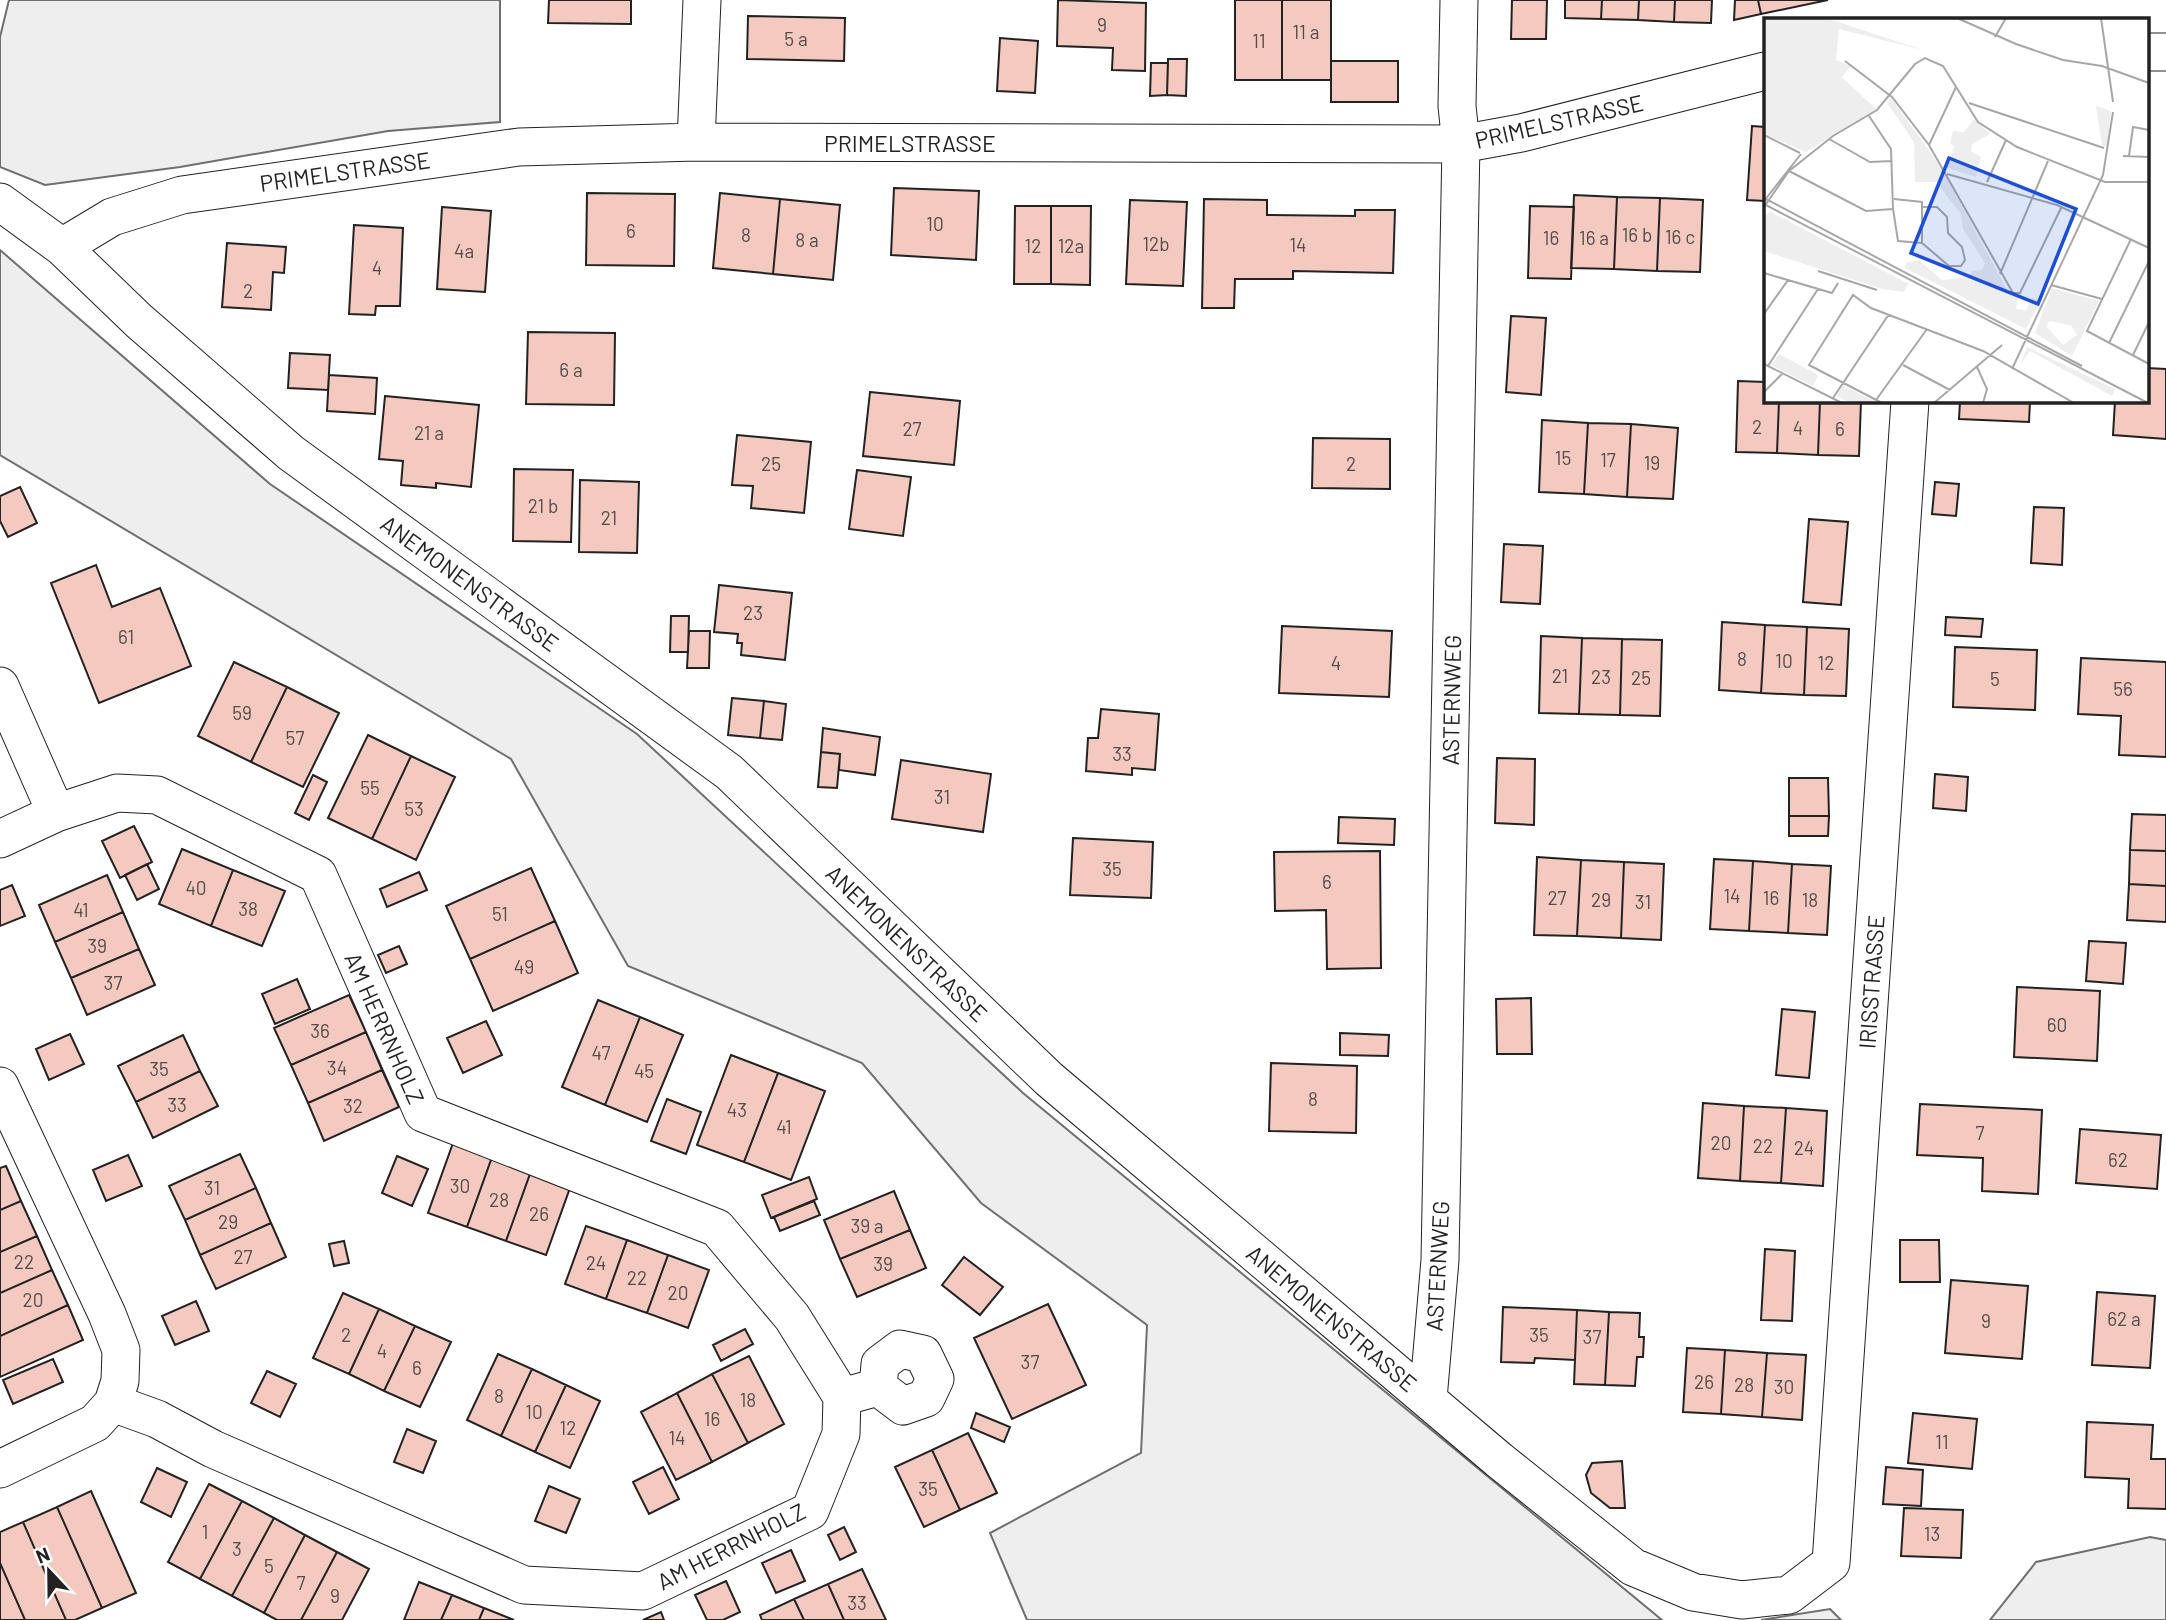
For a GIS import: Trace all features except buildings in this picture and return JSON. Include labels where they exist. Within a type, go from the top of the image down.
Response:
[{"type":"street","points":[[696,142],[702,0]]},
{"type":"street","name":"ASTERNWEG","points":[[1428,1399],[1440,1260],[1461,144],[1457,106],[1458,0]]},
{"type":"street","points":[[2148,52],[2166,52]]},
{"type":"street","name":"PRIMELSTRASSE","points":[[62,247],[111,217],[182,195],[519,147],[696,142],[1461,144],[1521,133],[1764,71]]},
{"type":"street","name":"ANEMONENSTRASSE","points":[[0,202],[62,247],[139,321],[291,453],[729,772],[1049,1079],[1499,1460],[1633,1567],[1693,1592],[1742,1600],[1789,1595],[1831,1563]]},
{"type":"street","name":"IRISSTRASSE","points":[[1831,1563],[1910,402]]},
{"type":"street","points":[[0,686],[56,813]]},
{"type":"street","name":"AM HERRNHOLZ","points":[[0,839],[56,813],[117,793],[157,795],[318,875],[423,1113],[716,1228],[792,1317],[842,1397],[841,1434],[810,1511],[643,1591],[524,1585],[213,1449],[157,1419],[113,1403]]},
{"type":"street","points":[[0,1086],[107,1314],[121,1350],[120,1381],[113,1403],[95,1423],[0,1469]]},
{"type":"street","points":[[842,1397],[878,1387]]},
{"type":"shaded area","points":[[9,0],[500,0],[500,122],[388,131],[180,167],[45,185],[0,167],[0,37]]},
{"type":"shaded area","points":[[0,250],[270,484],[637,734],[1023,1093],[1662,1620],[1027,1620],[990,1533],[1141,1453],[1147,1325],[981,1203],[862,1063],[628,966],[511,759],[0,455]]},
{"type":"shaded area","points":[[2150,1537],[2166,1540],[2166,1620],[1990,1620],[2036,1562]]},
{"type":"shaded area","points":[[1830,1609],[1841,1620],[1761,1620]]}]
